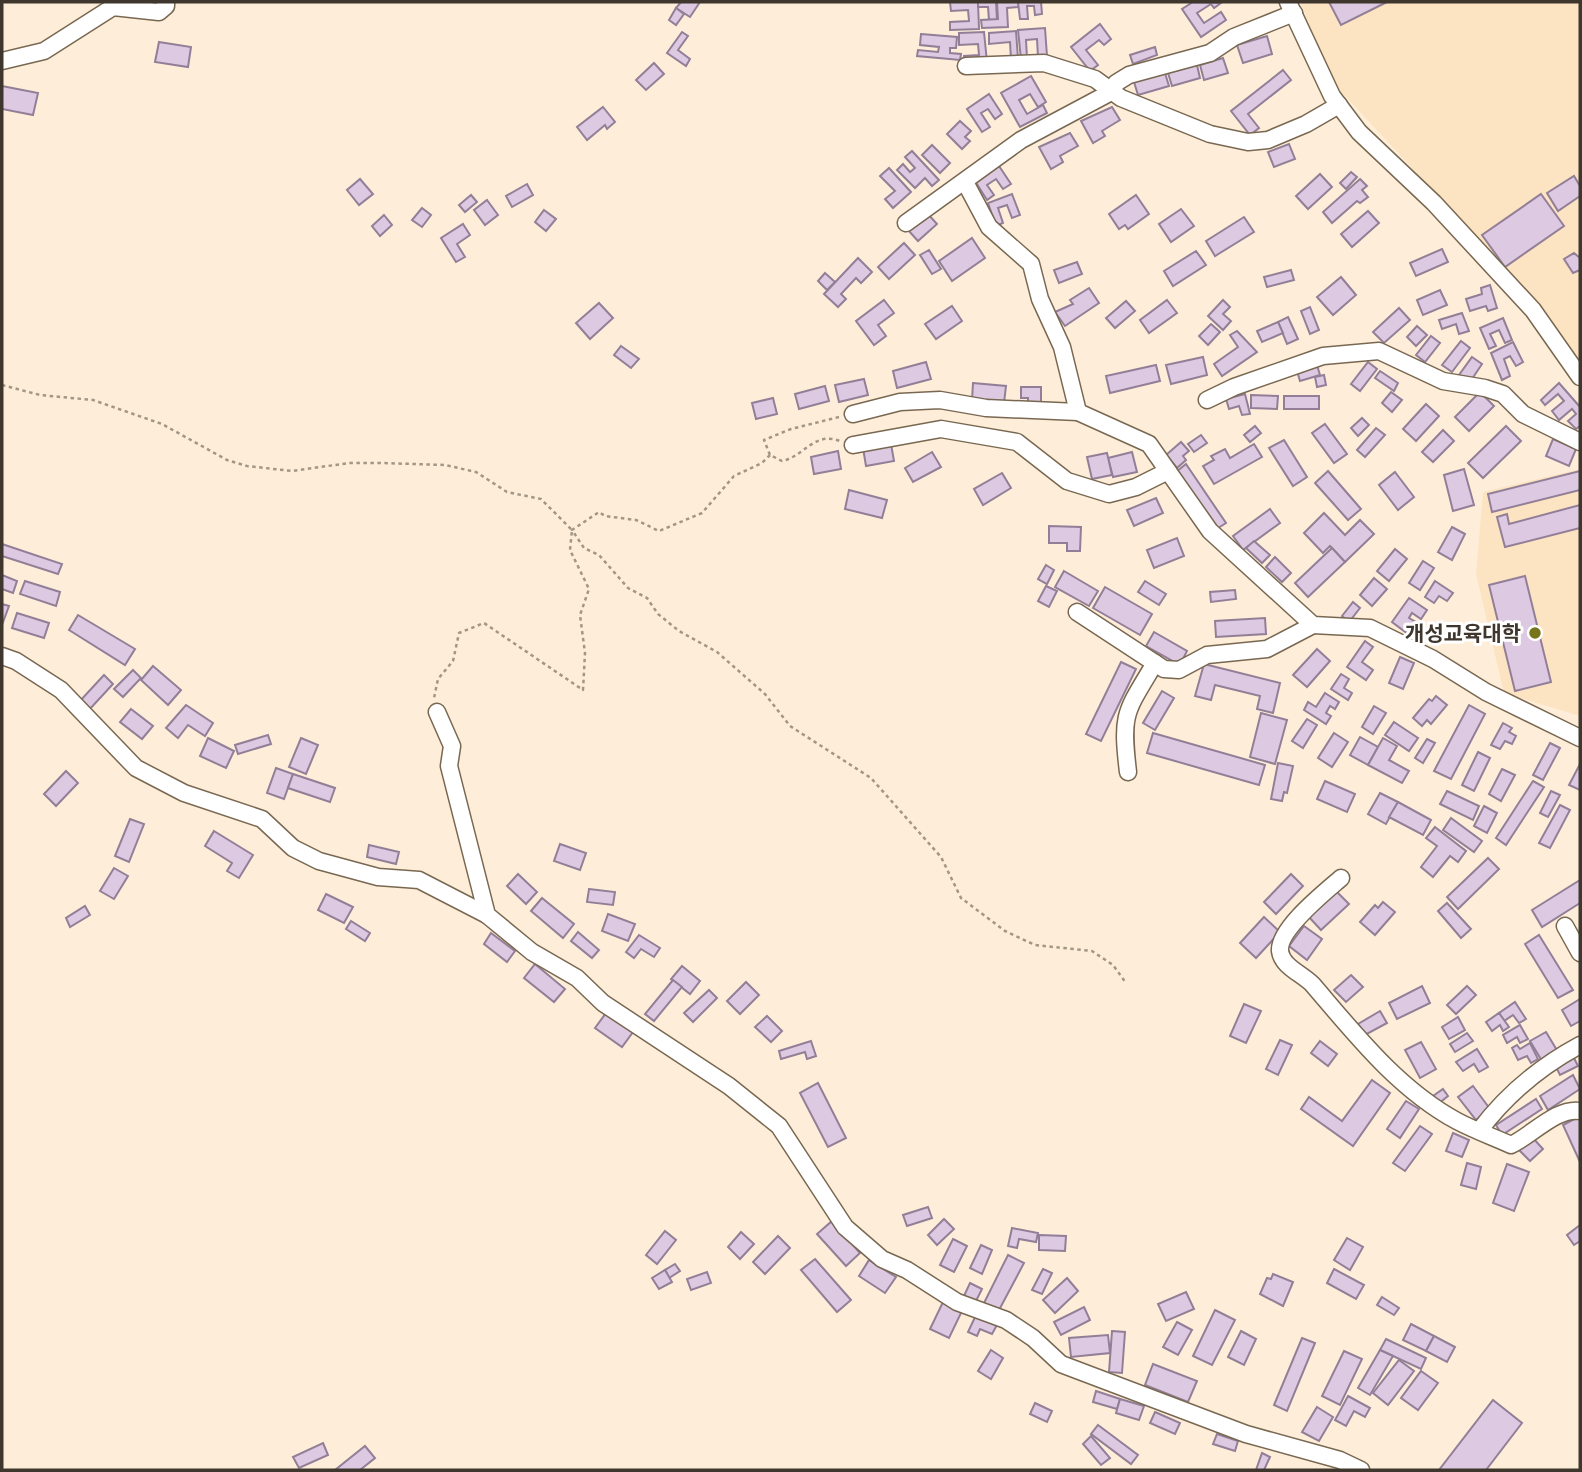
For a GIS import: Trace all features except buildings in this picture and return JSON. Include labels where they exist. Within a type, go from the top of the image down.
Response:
[{"type":"street","points":[[2,61],[44,51],[113,8],[159,12],[166,6],[166,2]]},
{"type":"street","points":[[906,223],[1021,140],[1114,91],[1116,82],[1129,75],[1210,53],[1291,7],[1339,104],[1359,132],[1434,202],[1533,310],[1580,377]]},
{"type":"street","points":[[966,66],[1044,63],[1095,79],[1121,98],[1210,134],[1248,142],[1268,140],[1306,124],[1339,104]]},
{"type":"street","points":[[965,182],[989,227],[1031,264],[1040,299],[1062,347],[1077,412]]},
{"type":"street","points":[[1207,400],[1234,387],[1323,356],[1379,351],[1443,381],[1503,394],[1523,414],[1580,442]]},
{"type":"street","points":[[853,414],[900,402],[940,400],[986,408],[1077,412],[1149,444],[1210,531],[1313,625]]},
{"type":"street","points":[[853,445],[941,429],[1017,442],[1067,481],[1109,495],[1136,487],[1168,471]]},
{"type":"street","points":[[1077,612],[1164,669],[1179,670],[1207,656],[1267,649],[1313,625],[1370,628],[1433,659],[1486,692],[1580,738]]},
{"type":"street","points":[[2,656],[16,661],[61,690],[136,768],[184,793],[262,819],[293,848],[319,861],[378,877],[419,880],[487,915],[532,952],[577,978],[603,1003],[729,1086],[779,1126],[845,1227],[882,1259],[907,1270],[957,1302],[1006,1320],[1033,1338],[1061,1364],[1246,1434],[1340,1460],[1361,1470]]},
{"type":"street","points":[[1128,772],[1123,729],[1126,711],[1155,663]]},
{"type":"street","points":[[437,712],[452,746],[449,766],[487,915]]},
{"type":"street","points":[[1341,878],[1300,915],[1282,941],[1280,952],[1287,964],[1312,985],[1321,999],[1369,1052],[1445,1113],[1511,1145],[1551,1120],[1574,1110],[1580,1111]]},
{"type":"street","points":[[1564,926],[1580,953]]},
{"type":"street","points":[[1479,1131],[1498,1106],[1553,1060],[1580,1045]]},
{"type":"path","points":[[2,385],[40,395],[93,400],[162,424],[227,460],[247,466],[292,471],[349,463],[444,465],[476,472],[507,492],[541,499],[572,530],[584,548],[599,555],[628,587],[647,598],[658,614],[679,631],[717,652],[765,694],[790,726],[871,778],[941,856],[961,898],[1005,931],[1035,945],[1092,951],[1113,965],[1126,983]]},
{"type":"path","points":[[853,414],[792,429],[764,440],[770,455],[775,459],[789,459],[801,454],[813,441],[820,438],[853,445]]},
{"type":"path","points":[[437,712],[434,697],[438,679],[453,661],[459,633],[484,623],[583,690],[585,653],[579,615],[589,589],[570,550],[572,530],[598,512],[605,516],[636,520],[659,531],[677,526],[702,513],[734,476],[755,467],[770,455]]},
{"type":"shaded area","points":[[1300,2],[1580,2],[1580,361],[1477,238],[1333,83]]},
{"type":"shaded area","name":"개성교육대학","points":[[1580,469],[1580,716],[1504,693],[1476,574],[1483,492]]},
{"type":"place","name":"개성교육대학","points":[[1535,633]]}]
